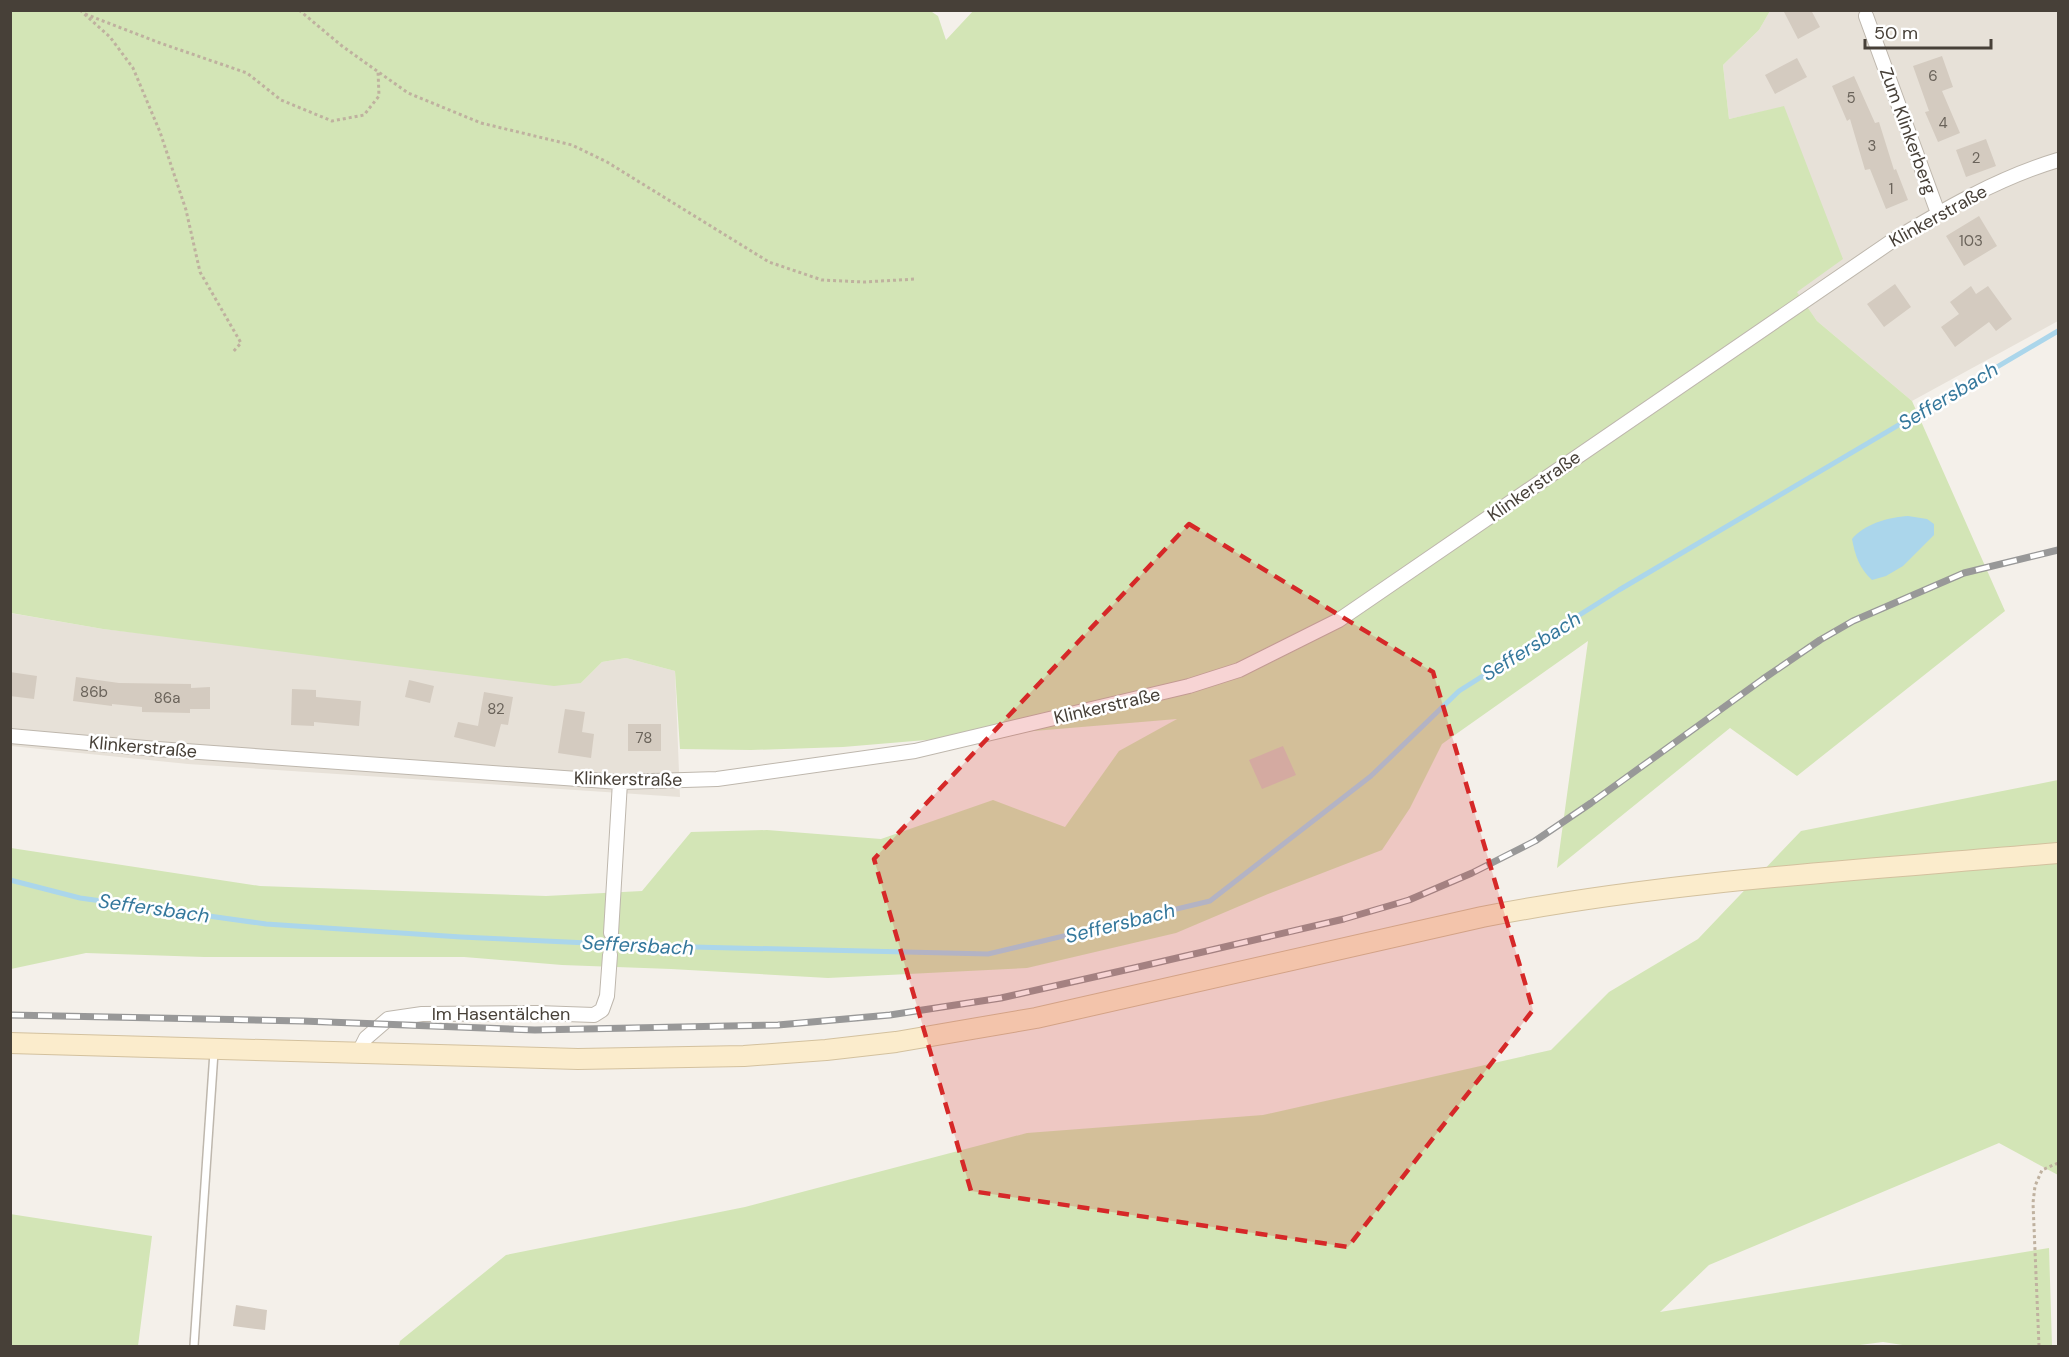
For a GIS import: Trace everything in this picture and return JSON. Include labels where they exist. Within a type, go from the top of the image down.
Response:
[{"type":"main road","points":[[10,1043],[492,1057],[672,1059],[826,1050],[897,1042],[1036,1018],[1541,905],[1706,884],[2058,853]]},
{"type":"street","name":"Zum Klinkerberg","points":[[1866,16],[1938,213]]},
{"type":"street","name":"Klinkerstraße","points":[[10,736],[158,749],[620,782],[717,779],[915,751],[1189,686],[1239,670],[1339,620],[1889,243],[1938,213],[2026,170],[2058,160]]},
{"type":"street","points":[[611,933],[620,782]]},
{"type":"street","name":"Im Hasentälchen","points":[[359,1052],[366,1038],[388,1019],[422,1014],[594,1015],[602,1010],[607,996],[610,956]]},
{"type":"lane","points":[[194,1347],[214,1049]]},
{"type":"path","points":[[299,10],[342,46],[408,93],[481,123],[572,145],[607,162],[770,262],[822,280],[864,282],[916,279]]},
{"type":"path","points":[[81,12],[160,43],[247,73],[281,100],[332,121],[363,115],[379,96],[378,71]]},
{"type":"path","points":[[81,12],[110,37],[133,68],[160,132],[186,210],[200,272],[241,343],[233,352]]},
{"type":"path","points":[[2039,1347],[2033,1203],[2035,1186],[2042,1170],[2058,1163]]},
{"type":"highlighted area","points":[[1189,524],[1433,672],[1533,1010],[1348,1247],[971,1191],[874,859]]},
{"type":"shaded area","points":[[1770,11],[2058,11],[2058,321],[1912,401],[1817,321],[1796,291],[1784,107],[1729,119],[1723,65],[1759,30]]},
{"type":"shaded area","points":[[10,613],[103,629],[581,683],[602,662],[626,658],[675,671],[680,797],[188,764],[11,746]]},
{"type":"green space","points":[[929,10],[938,16],[946,40],[974,10],[1770,11],[1759,30],[1723,65],[1729,119],[1784,106],[1843,259],[1797,292],[1817,321],[1912,401],[2005,611],[1797,776],[1730,728],[1557,868],[1588,641],[1442,744],[1410,808],[1382,850],[1176,933],[1027,968],[828,978],[562,965],[464,957],[204,957],[86,953],[11,969],[11,848],[260,886],[546,896],[642,891],[691,832],[767,830],[881,839],[993,800],[1065,827],[1119,751],[1177,719],[843,747],[751,750],[680,749],[675,671],[626,658],[602,662],[581,683],[554,686],[103,629],[11,613],[10,11]]},
{"type":"green space","points":[[2058,780],[2058,1175],[1999,1143],[1709,1265],[1660,1312],[2049,1248],[2052,1346],[1909,1346],[1883,1342],[1852,1346],[399,1346],[400,1341],[506,1255],[745,1207],[1027,1133],[1263,1115],[1551,1050],[1609,992],[1698,939],[1801,831]]},
{"type":"green space","points":[[10,1214],[152,1236],[138,1346],[11,1346]]},
{"type":"water","points":[[1908,516],[1927,519],[1934,524],[1934,535],[1903,566],[1886,576],[1872,580],[1858,561],[1852,539],[1863,529],[1877,522]]},
{"type":"building","points":[[1783,10],[1811,10],[1820,27],[1798,39]]},
{"type":"building","points":[[1942,56],[1953,87],[1942,91],[1960,133],[1938,142],[1925,112],[1929,111],[1913,66]]},
{"type":"building","points":[[1797,58],[1807,77],[1775,94],[1765,75]]},
{"type":"building","points":[[1854,76],[1875,123],[1879,122],[1894,170],[1896,169],[1908,200],[1886,209],[1870,169],[1865,170],[1850,119],[1847,121],[1832,86]]},
{"type":"building","points":[[1986,139],[1996,166],[1966,177],[1956,150]]},
{"type":"building","points":[[1979,216],[1997,246],[1964,266],[1946,236]]},
{"type":"building","points":[[1895,284],[1911,307],[1884,327],[1867,304]]},
{"type":"building","points":[[1971,286],[1976,294],[1988,286],[2012,319],[1996,331],[1989,322],[1955,347],[1941,327],[1959,314],[1950,302]]},
{"type":"building","points":[[10,672],[37,676],[34,699],[10,696]]},
{"type":"building","points":[[76,677],[119,683],[191,684],[191,688],[210,687],[210,709],[190,709],[190,713],[142,712],[142,707],[73,701]]},
{"type":"building","points":[[409,680],[434,686],[430,703],[405,697]]},
{"type":"building","points":[[292,689],[316,690],[316,697],[361,701],[359,726],[314,722],[314,726],[291,725]]},
{"type":"building","points":[[484,692],[513,697],[508,725],[501,724],[495,747],[454,737],[458,722],[478,726]]},
{"type":"building","points":[[565,709],[585,712],[582,732],[594,734],[591,758],[558,753]]},
{"type":"building","points":[[628,724],[661,724],[661,751],[628,751]]},
{"type":"building","points":[[1283,746],[1296,775],[1262,789],[1249,760]]},
{"type":"building","points":[[236,1305],[267,1310],[265,1330],[233,1326]]},
{"type":"waterway","name":"Seffersbach","points":[[10,880],[80,898],[266,924],[461,937],[652,946],[988,954],[1210,901],[1371,776],[1459,691],[1619,590],[2058,331]]},
{"type":"railway","points":[[10,1015],[302,1021],[535,1030],[778,1025],[890,1015],[1001,998],[1134,968],[1344,919],[1409,900],[1472,873],[1535,841],[1763,679],[1820,640],[1853,621],[1964,573],[2058,550]]}]
